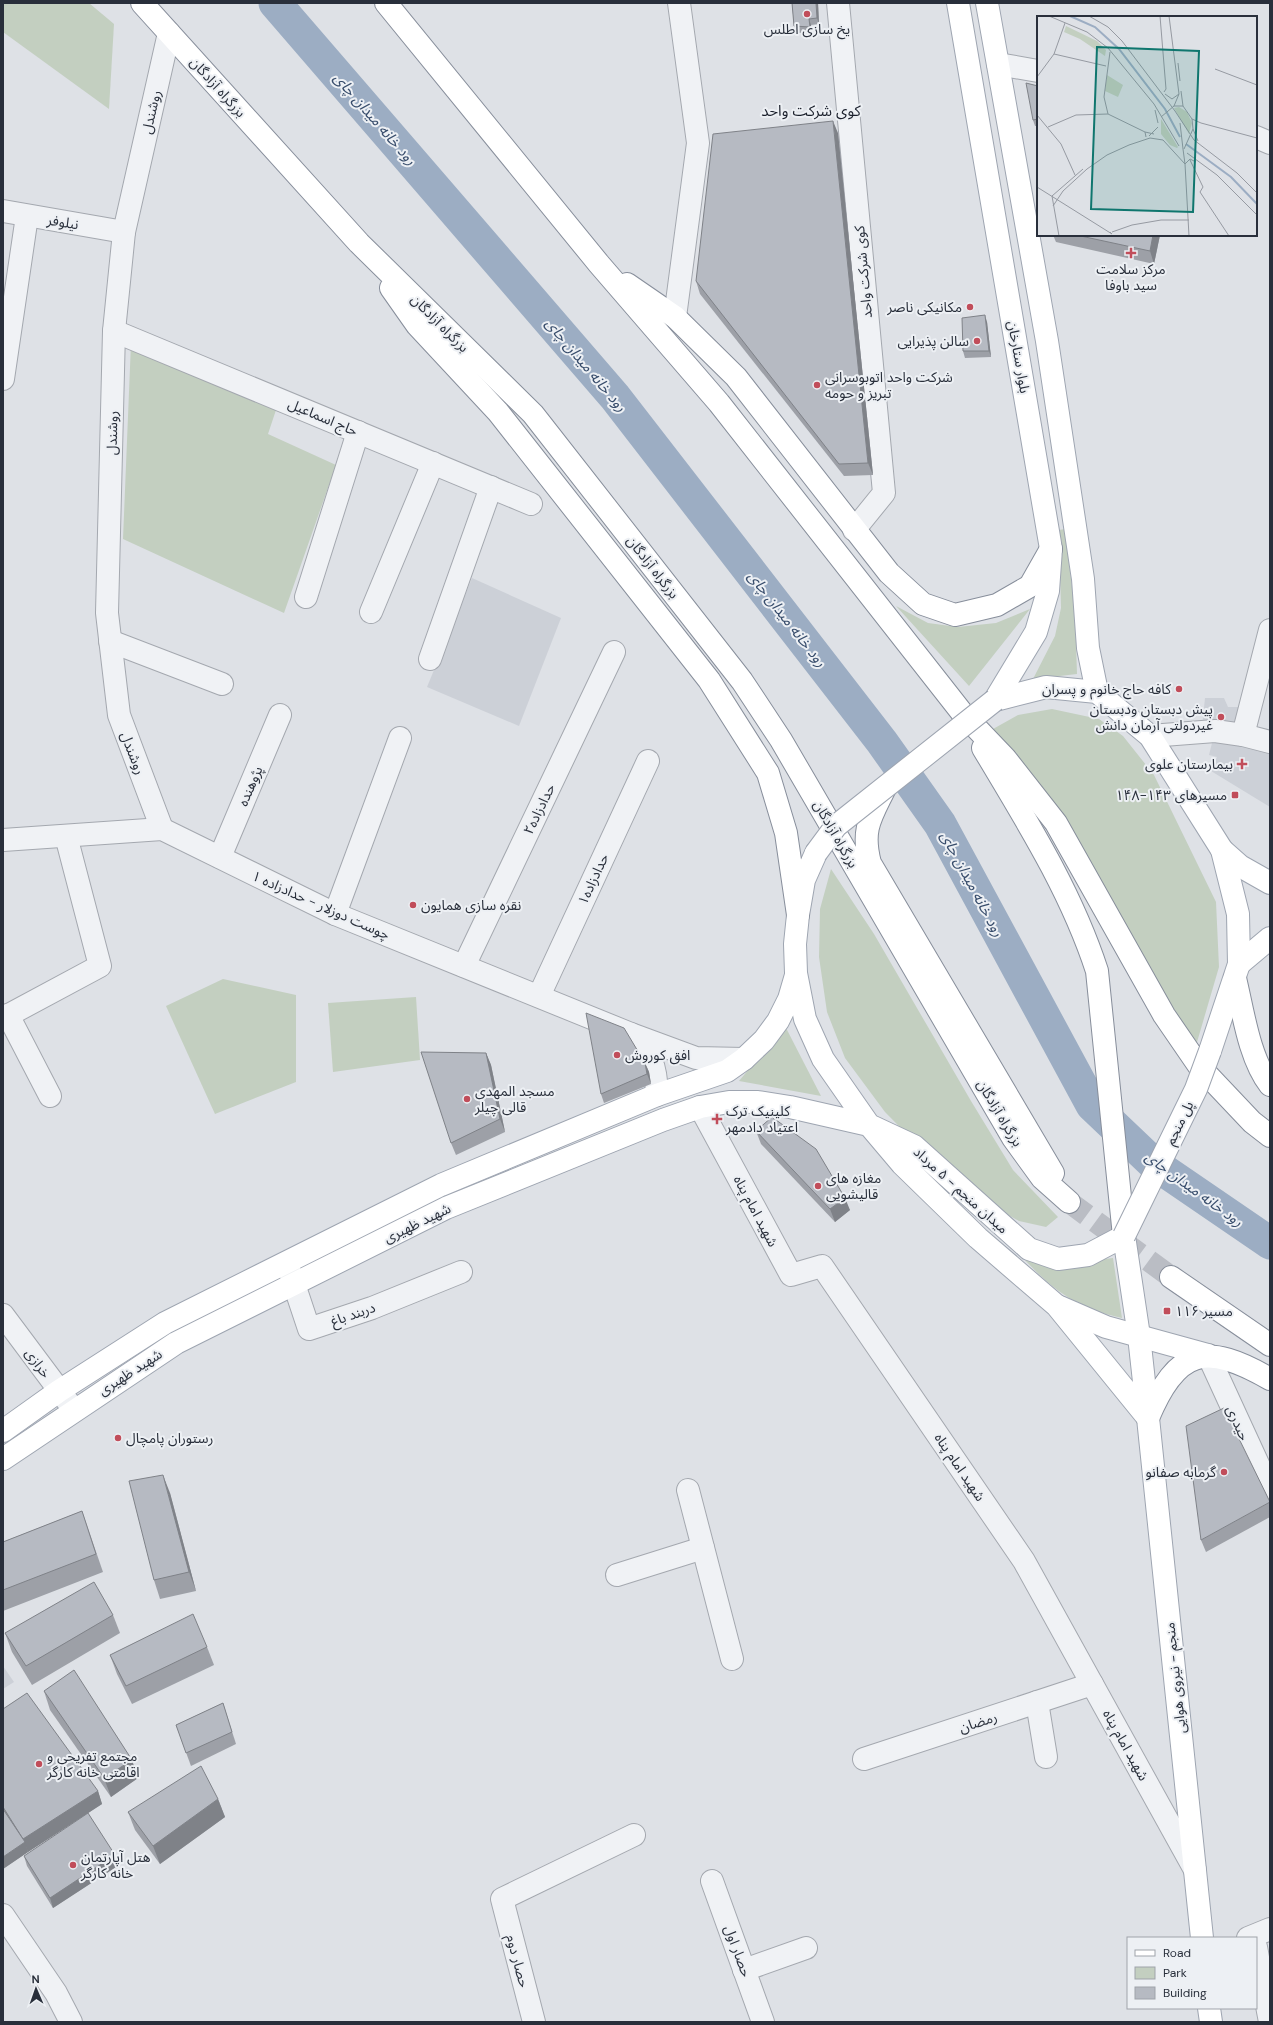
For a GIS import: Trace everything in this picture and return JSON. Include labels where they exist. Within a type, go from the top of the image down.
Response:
[{"type":"main road","name":"بزرگراه آزادگان","points":[[142,3],[359,243],[533,414],[742,681],[781,740],[1013,1138],[1042,1178],[1069,1202],[1038,1145],[870,863],[865,846],[868,823],[885,788]]},
{"type":"main road","points":[[386,3],[599,264],[719,403],[963,714],[1005,758],[1056,823],[1164,1015],[1199,1066],[1252,1122],[1270,1136]]},
{"type":"main road","name":"بلوار ستارخان","points":[[958,3],[1052,549],[1048,591],[1036,632],[995,700]]},
{"type":"main road","name":"بلوار ستارخان","points":[[987,3],[1047,341],[1083,579],[1088,648],[1097,692]]},
{"type":"main road","points":[[359,243],[417,325],[498,412],[709,680],[768,773],[786,833],[798,915]]},
{"type":"main road","points":[[599,264],[674,317],[736,377],[889,573],[923,604],[955,615],[997,605],[1030,586],[1052,549]]},
{"type":"main road","points":[[1208,1355],[1186,1361],[1172,1373],[1158,1393],[1148,1418],[1057,1306],[978,1238],[902,1164],[869,1125],[823,1059],[806,1019],[796,974],[795,944],[798,915],[804,880],[816,853],[836,826],[995,700],[1046,687],[1097,692],[1150,736],[1222,850],[1240,866],[1270,883]]},
{"type":"main road","name":"منجم - نیروی هوایی","points":[[963,714],[1054,868],[1086,937],[1097,971],[1124,1236],[1139,1336],[1148,1418],[1202,1937]]},
{"type":"main road","points":[[1222,850],[1238,914],[1237,971],[1249,1039],[1264,1077],[1270,1085]]},
{"type":"main road","points":[[1237,971],[1270,938]]},
{"type":"main road","name":"پل منجم","points":[[1124,1236],[1196,1089],[1237,971]]},
{"type":"main road","name":"شهید ظهیری","points":[[3,1431],[59,1391],[165,1323],[287,1262],[441,1186],[657,1095],[728,1071],[744,1060],[764,1040],[778,1021],[796,974]]},
{"type":"main road","name":"شهید ظهیری","points":[[3,1459],[176,1343],[446,1208],[663,1120],[700,1107],[728,1102],[758,1102],[814,1112],[869,1125]]},
{"type":"main road","name":"میدان منجم - ۵ مرداد","points":[[869,1125],[914,1146],[1028,1249],[1058,1259],[1066,1258],[1088,1255],[1124,1236]]},
{"type":"main road","points":[[1171,1277],[1270,1345]]},
{"type":"main road","points":[[1057,1306],[1106,1327],[1208,1355],[1231,1359],[1270,1379]]},
{"type":"main road","points":[[1209,2009],[1211,2022]]},
{"type":"street","points":[[674,317],[698,143],[679,3]]},
{"type":"street","name":"کوی شرکت واحد","points":[[838,3],[884,493],[854,530]]},
{"type":"street","name":"روشندل","points":[[162,829],[118,715],[107,613],[114,331],[124,232],[169,33]]},
{"type":"street","points":[[998,64],[1037,71]]},
{"type":"street","points":[[1257,137],[1270,143]]},
{"type":"street","name":"نیلوفر","points":[[3,211],[124,232]]},
{"type":"street","points":[[3,379],[27,216]]},
{"type":"street","name":"حاج اسماعیل","points":[[114,331],[531,504]]},
{"type":"street","points":[[306,597],[358,432]]},
{"type":"street","points":[[371,612],[433,463]]},
{"type":"street","points":[[430,659],[491,487]]},
{"type":"street","points":[[1243,735],[1270,630]]},
{"type":"street","points":[[110,642],[222,684]]},
{"type":"street","name":"حدادزاده۲","points":[[464,966],[614,652]]},
{"type":"street","name":"پژوهنده","points":[[220,857],[280,714]]},
{"type":"street","points":[[1150,736],[1215,731],[1243,735],[1270,742]]},
{"type":"street","points":[[335,914],[400,738]]},
{"type":"street","name":"حدادزاده۱","points":[[539,996],[648,761]]},
{"type":"street","name":"چوست دوزلار - حدادزاده ۱","points":[[3,840],[162,829],[335,914],[631,1034],[696,1058],[744,1060]]},
{"type":"street","points":[[50,1096],[5,1017],[100,966],[66,836]]},
{"type":"street","points":[[631,1034],[647,1051],[657,1071],[657,1095]]},
{"type":"street","name":"شهید امام پناه","points":[[700,1107],[791,1275],[822,1266],[1024,1561],[1195,1870]]},
{"type":"street","name":"دربند باغ","points":[[287,1262],[309,1329],[372,1308],[461,1272]]},
{"type":"street","name":"خرازی","points":[[3,1315],[74,1410]]},
{"type":"street","name":"حیدری","points":[[1208,1355],[1270,1490]]},
{"type":"street","points":[[688,1490],[732,1659]]},
{"type":"street","points":[[617,1575],[703,1548]]},
{"type":"street","name":"رمضان","points":[[864,1759],[1092,1684]]},
{"type":"street","points":[[1037,1702],[1046,1757]]},
{"type":"street","name":"حصار دوم","points":[[534,2022],[502,1899],[634,1835]]},
{"type":"street","name":"حصار اول","points":[[712,1881],[763,2022]]},
{"type":"street","points":[[3,1915],[56,1993],[71,2022]]},
{"type":"street","points":[[1257,1943],[1270,2022]]},
{"type":"street","points":[[744,1970],[806,1948]]},
{"type":"shaded area","points":[[472,578],[561,618],[519,726],[427,687]]},
{"type":"shaded area","name":"پیش دبستان ودبستان غیردولتی آرمان دانش","points":[[1205,698],[1224,698],[1228,707],[1241,707],[1236,729],[1202,727]]},
{"type":"shaded area","name":"بیمارستان علوی","points":[[1215,731],[1270,746],[1270,807],[1211,771],[1217,757],[1209,755]]},
{"type":"shaded area","points":[[3,1666],[14,1682],[3,1689]]},
{"type":"green space","points":[[3,3],[89,3],[114,24],[109,109],[3,32]]},
{"type":"green space","points":[[131,343],[277,407],[268,434],[336,465],[284,613],[123,539]]},
{"type":"green space","points":[[1065,529],[1075,612],[1077,674],[1033,679],[1055,636],[1061,608],[1059,530]]},
{"type":"green space","points":[[896,606],[928,623],[958,627],[996,623],[1030,609],[969,686]]},
{"type":"green space","points":[[1052,709],[1099,719],[1123,736],[1154,775],[1216,902],[1219,967],[1195,1049],[1052,804],[993,729],[1018,715]]},
{"type":"green space","points":[[831,869],[874,934],[1013,1170],[1058,1217],[1046,1227],[1019,1221],[959,1187],[885,1112],[845,1058],[827,1012],[819,957],[820,909]]},
{"type":"green space","points":[[223,979],[296,995],[296,1082],[215,1114],[166,1006]]},
{"type":"green space","points":[[416,997],[420,1060],[333,1072],[328,1003]]},
{"type":"green space","points":[[785,1026],[821,1096],[739,1081]]},
{"type":"green space","points":[[1022,1257],[1054,1265],[1113,1258],[1122,1318],[1091,1309],[1067,1296],[1056,1289]]},
{"type":"building","name":"یخ سازی اطلس","points":[[792,3],[816,3],[817,18],[809,19],[810,27],[794,26]]},
{"type":"building","points":[[1026,83],[1037,86],[1037,119],[1033,120]]},
{"type":"building","name":"شرکت واحد اتوبوسرانی تبریز و حومه","points":[[833,121],[868,463],[839,464],[696,281],[713,134]]},
{"type":"building","points":[[1081,236],[1153,236],[1150,251]]},
{"type":"building","name":"سالن پذیرایی","points":[[985,315],[989,351],[963,351],[962,318]]},
{"type":"building","name":"افق کوروش","points":[[586,1013],[624,1028],[645,1063],[647,1074],[601,1094]]},
{"type":"building","name":"مسجد المهدی قالی چیلر","points":[[421,1052],[486,1053],[500,1119],[451,1143]]},
{"type":"building","name":"مغازه های قالیشویی","points":[[772,1117],[816,1149],[845,1198],[830,1209],[756,1131]]},
{"type":"building","name":"گرمابه صفانو","points":[[1224,1408],[1270,1502],[1201,1540],[1186,1426]]},
{"type":"building","points":[[163,1475],[189,1572],[154,1580],[129,1481]]},
{"type":"building","points":[[82,1511],[96,1554],[3,1590],[3,1542]]},
{"type":"building","points":[[94,1582],[113,1615],[26,1666],[5,1633]]},
{"type":"building","points":[[193,1614],[207,1647],[126,1686],[110,1655]]},
{"type":"building","points":[[74,1670],[132,1760],[104,1778],[44,1691]]},
{"type":"building","name":"مجتمع تفریحی و اقامتی خانه کارگر","points":[[27,1693],[98,1791],[23,1839],[3,1807],[3,1709]]},
{"type":"building","points":[[223,1703],[232,1732],[186,1753],[176,1725]]},
{"type":"building","points":[[201,1766],[218,1799],[153,1846],[128,1812]]},
{"type":"building","points":[[3,1809],[25,1842],[3,1857]]},
{"type":"building","name":"هتل آپارتمان خانه کارگر","points":[[88,1813],[115,1855],[50,1898],[24,1856]]},
{"type":"waterway","name":"رود خانه میدان چای","points":[[275,3],[615,397],[882,742],[940,824],[1092,1105],[1153,1163],[1270,1243]]},
{"type":"tunnel","points":[[1069,1202],[1171,1277]]},
{"type":"place","name":"یخ سازی اطلس","points":[[807,14]]},
{"type":"place","name":"مرکز سلامت سید باوفا","points":[[1131,253]]},
{"type":"place","name":"مکانیکی ناصر","points":[[970,307]]},
{"type":"place","name":"سالن پذیرایی","points":[[977,341]]},
{"type":"place","name":"شرکت واحد اتوبوسرانی تبریز و حومه","points":[[817,385]]},
{"type":"place","name":"کافه حاج‌ خانوم‌ و پسران","points":[[1179,689]]},
{"type":"place","name":"پیش دبستان ودبستان غیردولتی آرمان دانش","points":[[1221,717]]},
{"type":"place","name":"بیمارستان علوی","points":[[1242,764]]},
{"type":"place","name":"مسیرهای ۱۴۳-۱۴۸","points":[[1235,795]]},
{"type":"place","name":"نقره سازی همایون","points":[[413,905]]},
{"type":"place","name":"افق کوروش","points":[[617,1055]]},
{"type":"place","name":"مسجد المهدی قالی چیلر","points":[[467,1099]]},
{"type":"place","name":"کلینیک ترک اعتیاد دادمهر","points":[[717,1119]]},
{"type":"place","name":"مغازه های قالیشویی","points":[[818,1186]]},
{"type":"place","name":"مسیر ۱۱۶","points":[[1167,1311]]},
{"type":"place","name":"رستوران پامچال","points":[[118,1438]]},
{"type":"place","name":"گرمابه صفانو","points":[[1224,1472]]},
{"type":"place","name":"مجتمع تفریحی و اقامتی خانه کارگر","points":[[39,1764]]},
{"type":"place","name":"هتل آپارتمان خانه کارگر","points":[[73,1865]]},
{"type":"district","name":"کوی شرکت واحد","points":[[811,111]]}]
